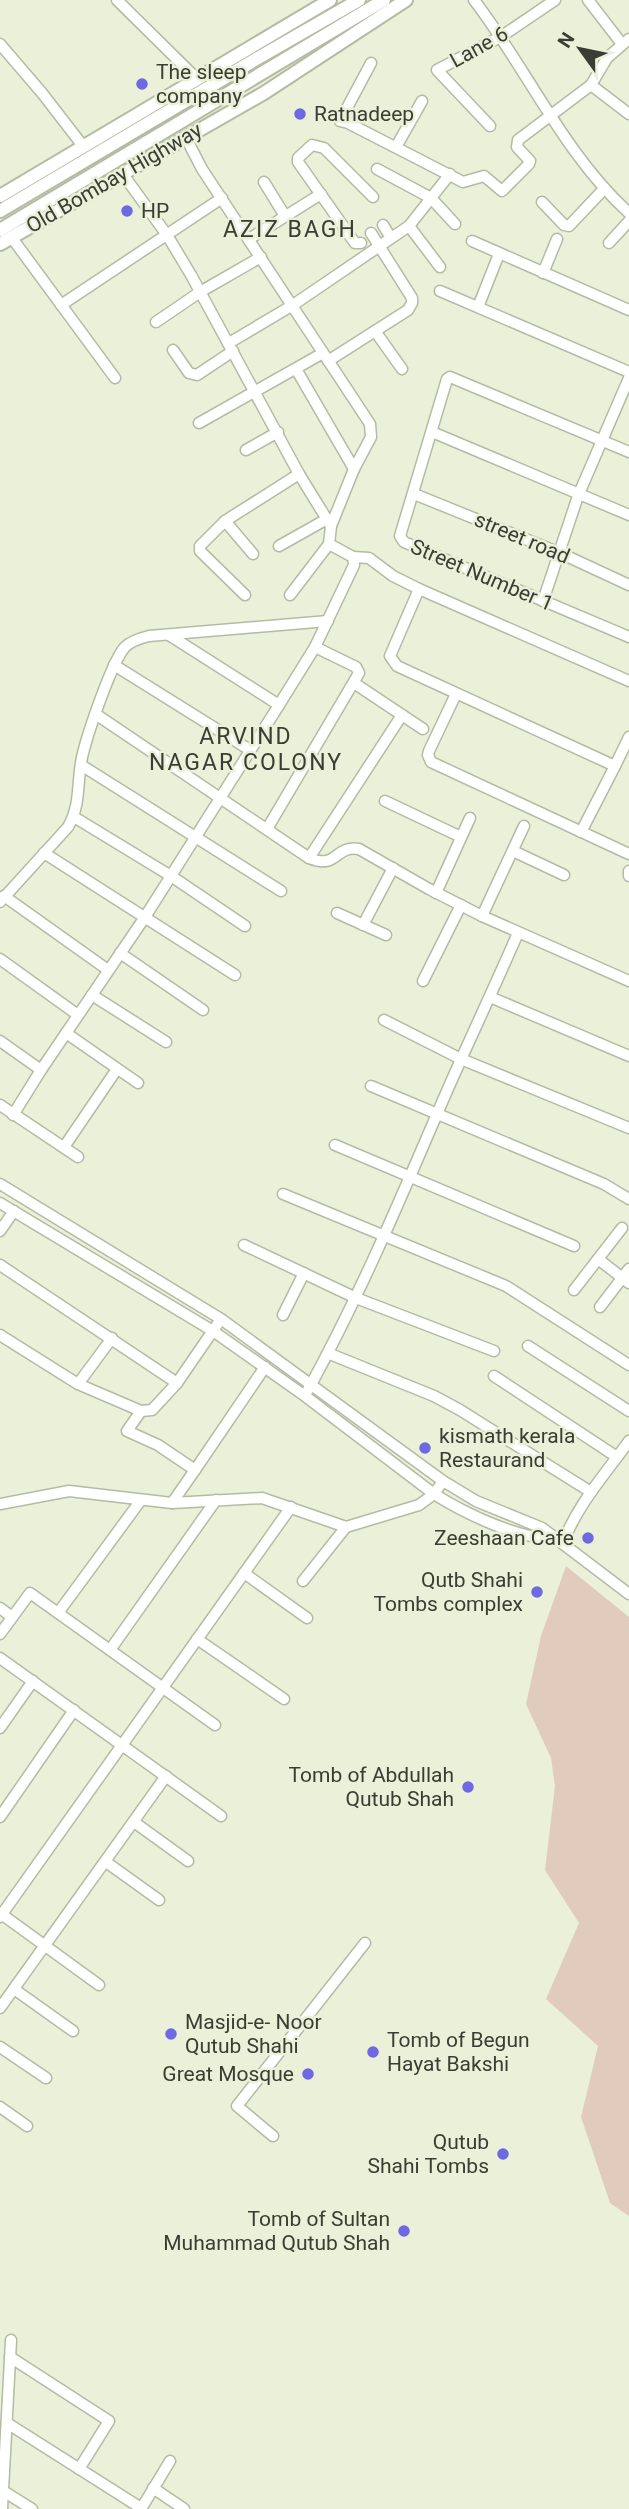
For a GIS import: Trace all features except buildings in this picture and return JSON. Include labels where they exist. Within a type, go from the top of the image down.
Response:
[{"type":"main road","points":[[0,196],[330,0]]},
{"type":"main road","points":[[0,211],[359,0]]},
{"type":"main road","points":[[0,230],[384,0]]},
{"type":"main road","name":"Old Bombay Highway","points":[[6,241],[264,93],[406,0]]},
{"type":"street","points":[[117,0],[197,79]]},
{"type":"street","points":[[474,0],[502,36],[550,114],[603,190],[629,213]]},
{"type":"street","name":"Lane 6","points":[[490,126],[437,70],[502,36],[555,0]]},
{"type":"street","points":[[371,63],[340,121],[463,182],[484,176],[502,191],[530,161],[517,147],[518,140],[591,85],[602,64],[625,42],[588,0]]},
{"type":"street","points":[[0,44],[83,146]]},
{"type":"street","points":[[591,85],[629,114]]},
{"type":"street","points":[[396,147],[422,101]]},
{"type":"street","points":[[185,136],[202,169],[370,424],[371,437],[329,522],[330,544],[290,595]]},
{"type":"street","points":[[368,253],[360,242],[355,243],[298,160],[304,150],[312,145],[324,148],[373,197]]},
{"type":"street","points":[[377,169],[431,198],[455,224]]},
{"type":"street","points":[[122,173],[167,235],[299,474],[329,522]]},
{"type":"street","points":[[173,350],[189,373],[197,375],[231,347],[408,226],[450,174]]},
{"type":"street","points":[[264,182],[285,216]]},
{"type":"street","points":[[542,202],[564,225],[569,226],[603,190]]},
{"type":"street","points":[[249,239],[321,194]]},
{"type":"street","points":[[61,305],[222,198]]},
{"type":"street","points":[[609,243],[629,221]]},
{"type":"street","points":[[383,225],[391,238]]},
{"type":"street","points":[[408,226],[440,267]]},
{"type":"street","points":[[199,423],[296,369],[326,357],[408,310],[412,298],[371,233]]},
{"type":"street","points":[[543,273],[557,239]]},
{"type":"street","points":[[6,241],[61,305],[115,378]]},
{"type":"street","points":[[472,241],[629,310]]},
{"type":"street","points":[[478,307],[499,254]]},
{"type":"street","points":[[156,322],[200,292],[261,257]]},
{"type":"street","points":[[440,291],[629,375],[578,496],[561,553],[542,601]]},
{"type":"street","points":[[374,331],[402,369]]},
{"type":"street","points":[[296,369],[354,469]]},
{"type":"street","name":"Street Number 1","points":[[629,452],[454,377],[447,379],[400,536],[404,542],[629,637]]},
{"type":"street","points":[[246,450],[278,432]]},
{"type":"street","points":[[432,432],[578,496],[629,515]]},
{"type":"street","points":[[245,595],[200,549],[200,545],[225,521],[299,474]]},
{"type":"street","name":"street road","points":[[414,494],[561,553],[629,585]]},
{"type":"street","points":[[225,521],[253,554]]},
{"type":"street","points":[[279,546],[329,522]]},
{"type":"street","points":[[330,544],[353,557],[369,558],[393,576],[419,589],[629,681]]},
{"type":"street","points":[[13,1115],[145,917],[315,647],[354,565],[353,557]]},
{"type":"street","points":[[419,589],[390,656],[392,662],[615,766]]},
{"type":"street","points":[[108,970],[2,899],[74,817],[83,753],[114,665],[126,646],[136,640],[169,634],[328,621]]},
{"type":"street","points":[[169,634],[279,705]]},
{"type":"street","points":[[267,829],[359,673],[356,667],[315,647]]},
{"type":"street","points":[[114,665],[250,750]]},
{"type":"street","points":[[354,683],[423,729]]},
{"type":"street","points":[[456,694],[429,751],[431,762],[629,854]]},
{"type":"street","points":[[97,715],[309,858],[321,863],[330,862],[343,851],[359,849],[482,916],[629,981]]},
{"type":"street","points":[[309,858],[402,715]]},
{"type":"street","points":[[582,832],[629,737]]},
{"type":"street","points":[[81,765],[281,891]]},
{"type":"street","points":[[385,801],[461,837]]},
{"type":"street","points":[[74,817],[245,926]]},
{"type":"street","points":[[436,893],[470,818]]},
{"type":"street","points":[[482,916],[524,826]]},
{"type":"street","points":[[513,851],[564,875]]},
{"type":"street","points":[[44,853],[235,975]]},
{"type":"street","points":[[363,925],[393,868]]},
{"type":"street","points":[[629,871],[629,876]]},
{"type":"street","points":[[423,981],[461,905]]},
{"type":"street","points":[[337,913],[386,936]]},
{"type":"street","points":[[305,1396],[330,1354],[356,1298],[518,933]]},
{"type":"street","points":[[120,953],[203,1010]]},
{"type":"street","points":[[0,959],[78,1015]]},
{"type":"street","points":[[92,995],[166,1042]]},
{"type":"street","points":[[490,997],[629,1056]]},
{"type":"street","points":[[384,1020],[461,1059],[629,1128]]},
{"type":"street","points":[[66,1033],[138,1083]]},
{"type":"street","points":[[0,1041],[41,1070]]},
{"type":"street","points":[[64,1147],[117,1069]]},
{"type":"street","points":[[371,1086],[604,1184],[629,1199]]},
{"type":"street","points":[[0,1105],[78,1157]]},
{"type":"street","points":[[335,1145],[573,1246]]},
{"type":"street","points":[[0,1184],[221,1319],[443,1481],[476,1501],[542,1528],[629,1594]]},
{"type":"street","points":[[283,1194],[506,1286],[629,1365]]},
{"type":"street","points":[[0,1203],[212,1331],[305,1396],[434,1494],[472,1514],[536,1538],[559,1541]]},
{"type":"street","points":[[0,1231],[14,1211]]},
{"type":"street","points":[[574,1290],[622,1228]]},
{"type":"street","points":[[244,1245],[356,1298],[494,1351]]},
{"type":"street","points":[[597,1259],[627,1277],[600,1307]]},
{"type":"street","points":[[0,1265],[177,1383]]},
{"type":"street","points":[[284,1315],[304,1273]]},
{"type":"street","points":[[0,1335],[78,1384],[141,1410],[152,1410],[177,1383],[221,1319]]},
{"type":"street","points":[[78,1384],[112,1338]]},
{"type":"street","points":[[528,1346],[629,1411]]},
{"type":"street","points":[[330,1354],[460,1409],[591,1492]]},
{"type":"street","points":[[172,1503],[265,1367]]},
{"type":"street","points":[[494,1376],[617,1457]]},
{"type":"street","points":[[141,1410],[127,1431],[159,1445],[195,1470]]},
{"type":"street","points":[[559,1541],[629,1441]]},
{"type":"street","points":[[303,1581],[346,1527],[419,1505],[434,1494],[443,1481]]},
{"type":"street","points":[[0,1504],[69,1491],[172,1503],[262,1498],[346,1527]]},
{"type":"street","points":[[58,1613],[141,1500]]},
{"type":"street","points":[[110,1650],[216,1500]]},
{"type":"street","points":[[99,1985],[1,1915],[291,1507]]},
{"type":"street","points":[[244,1573],[307,1618]]},
{"type":"street","points":[[0,1634],[30,1593],[215,1725]]},
{"type":"street","points":[[0,1608],[12,1617]]},
{"type":"street","points":[[197,1639],[284,1699]]},
{"type":"street","points":[[0,1658],[221,1816]]},
{"type":"street","points":[[0,1728],[33,1681]]},
{"type":"street","points":[[0,1817],[74,1710]]},
{"type":"street","points":[[0,2008],[166,1776]]},
{"type":"street","points":[[134,1822],[188,1861]]},
{"type":"street","points":[[106,1862],[159,1900]]},
{"type":"street","points":[[273,2136],[237,2106],[365,1943]]},
{"type":"street","points":[[14,1989],[73,2031]]},
{"type":"street","points":[[0,2046],[46,2078]]},
{"type":"street","points":[[0,2106],[27,2126]]},
{"type":"street","points":[[2,2509],[3,2436],[7,2423],[5,2378],[11,2340]]},
{"type":"street","points":[[10,2357],[109,2421],[79,2469]]},
{"type":"street","points":[[7,2423],[141,2509],[170,2461]]},
{"type":"street","points":[[153,2488],[184,2509]]},
{"type":"street","points":[[2,2490],[32,2509]]},
{"type":"shaded area","points":[[566,1566],[629,1617],[629,2216],[610,2203],[581,2117],[598,2046],[546,1999],[579,1923],[545,1870],[555,1786],[551,1758],[526,1704],[541,1636]]},
{"type":"place","name":"The sleep company","points":[[142,84]]},
{"type":"place","name":"Ratnadeep","points":[[300,114]]},
{"type":"place","name":"HP","points":[[127,211]]},
{"type":"place","name":"kismath kerala Restaurand","points":[[425,1448]]},
{"type":"place","name":"Zeeshaan Cafe","points":[[588,1538]]},
{"type":"place","name":"Qutb Shahi Tombs complex","points":[[537,1592]]},
{"type":"place","name":"Tomb of Abdullah Qutub Shah","points":[[468,1787]]},
{"type":"place","name":"Masjid-e- Noor Qutub Shahi","points":[[171,2034]]},
{"type":"place","name":"Tomb of Begun Hayat Bakshi","points":[[373,2052]]},
{"type":"place","name":"Great Mosque","points":[[308,2074]]},
{"type":"place","name":"Qutub Shahi Tombs","points":[[503,2154]]},
{"type":"place","name":"Tomb of Sultan Muhammad Qutub Shah","points":[[404,2231]]},
{"type":"district","name":"AZIZ BAGH","points":[[290,229]]},
{"type":"district","name":"ARVIND NAGAR COLONY","points":[[246,749]]}]
